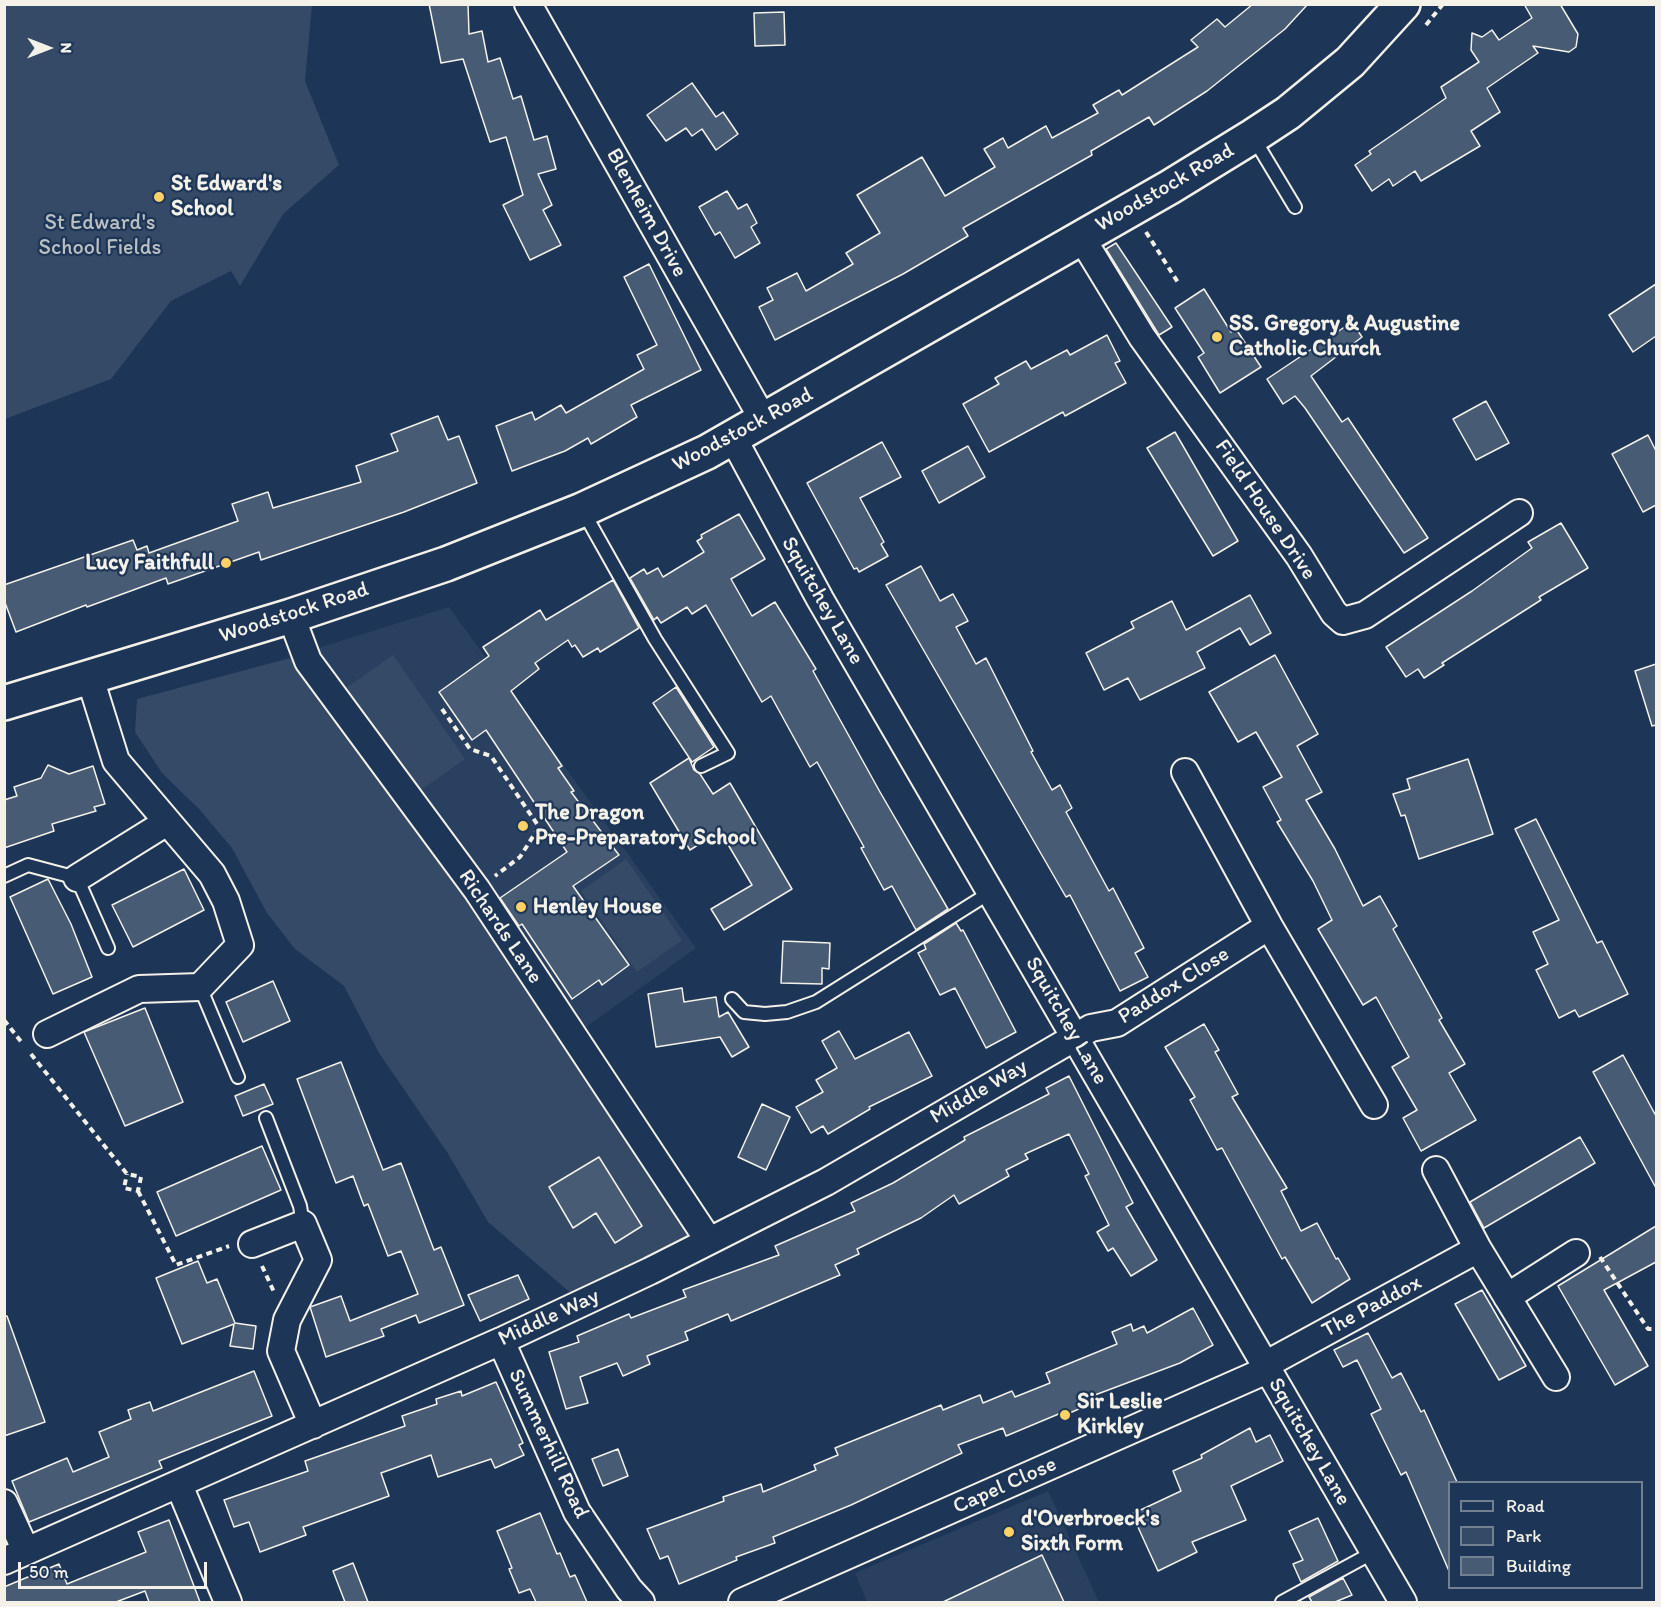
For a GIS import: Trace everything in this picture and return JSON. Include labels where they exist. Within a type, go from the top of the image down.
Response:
[{"type":"main road","name":"Woodstock Road","points":[[4,703],[291,616],[446,564],[582,510],[733,438],[1253,136],[1287,113],[1350,62],[1403,4]]},
{"type":"street","name":"Blenheim Drive","points":[[528,4],[764,421]]},
{"type":"street","name":"Field House Drive","points":[[1081,237],[1142,337],[1299,556],[1334,613],[1343,621],[1365,615],[1507,511]]},
{"type":"street","name":"Squitchey Lane","points":[[733,438],[820,599],[1402,1602]]},
{"type":"street","name":"Richards Lane","points":[[291,616],[308,661],[477,890],[709,1241]]},
{"type":"street","points":[[47,1034],[139,989],[200,987],[240,945],[226,901],[212,874],[116,761],[90,678]]},
{"type":"street","points":[[1185,772],[1269,926],[1374,1105]]},
{"type":"street","points":[[78,878],[167,822]]},
{"type":"street","name":"Paddox Close","points":[[1075,1037],[1091,1028],[1117,1023],[1269,926]]},
{"type":"street","name":"Middle Way","points":[[15,1556],[501,1341],[709,1241],[826,1182],[1075,1037]]},
{"type":"street","points":[[1436,1170],[1479,1249],[1556,1377]]},
{"type":"street","points":[[252,1244],[303,1224],[318,1260],[287,1320],[281,1351],[313,1425]]},
{"type":"street","name":"The Paddox","points":[[1266,1367],[1479,1249]]},
{"type":"street","points":[[1507,1297],[1576,1253]]},
{"type":"street","name":"Summerhill Road","points":[[501,1341],[576,1512],[628,1589],[641,1602]]},
{"type":"street","name":"Capel Close","points":[[742,1602],[1266,1367]]},
{"type":"street","points":[[179,1485],[228,1602]]},
{"type":"street","points":[[4,1503],[15,1556]]},
{"type":"lane","points":[[1253,136],[1295,207]]},
{"type":"lane","points":[[582,510],[655,639],[728,753],[701,766]]},
{"type":"lane","points":[[4,876],[28,865],[78,878],[108,948]]},
{"type":"lane","points":[[732,999],[744,1012],[765,1014],[787,1012],[816,1002],[991,892]]},
{"type":"lane","points":[[200,987],[238,1077]]},
{"type":"lane","points":[[266,1118],[300,1206],[303,1224]]},
{"type":"lane","points":[[1282,1602],[1374,1552]]},
{"type":"path","points":[[1146,232],[1179,284]]},
{"type":"path","points":[[442,709],[470,749],[491,756],[539,827],[520,857],[477,890]]},
{"type":"path","points":[[4,1020],[128,1174],[141,1177],[138,1191],[176,1265],[222,1246],[252,1244],[287,1320]]},
{"type":"path","points":[[22,1044],[47,1034]]},
{"type":"path","points":[[128,1174],[124,1188],[138,1191]]},
{"type":"path","points":[[1576,1253],[1603,1257],[1648,1329],[1656,1329]]},
{"type":"shaded area","name":"The Dragon Pre-Preparatory School","points":[[449,607],[696,948],[582,1030],[315,649]]},
{"type":"shaded area","name":"d'Overbroeck's Sixth Form","points":[[1048,1491],[1099,1602],[867,1602],[855,1573]]},
{"type":"green space","name":"St Edward's School","points":[[5,4],[312,5],[305,81],[339,165],[283,214],[240,286],[231,271],[171,301],[111,379],[5,419]]},
{"type":"green space","points":[[393,655],[465,759],[418,792],[346,688]]},
{"type":"green space","points":[[290,658],[506,946],[694,1236],[573,1295],[488,1222],[447,1152],[379,1053],[344,986],[295,949],[267,913],[232,848],[199,809],[162,773],[135,732],[137,699]]},
{"type":"green space","points":[[626,859],[682,940],[637,972],[581,891]]},
{"type":"building","points":[[429,4],[468,4],[469,34],[482,31],[488,62],[500,58],[513,99],[521,96],[534,140],[547,136],[556,169],[538,174],[552,205],[543,210],[561,245],[530,260],[503,205],[523,195],[506,137],[490,142],[463,59],[441,63]]},
{"type":"building","points":[[1253,4],[1308,4],[1285,29],[1207,91],[1154,125],[1149,117],[1091,151],[1092,155],[963,228],[968,236],[903,274],[775,340],[759,307],[773,300],[767,288],[797,273],[806,291],[853,264],[846,253],[880,233],[857,195],[922,157],[945,196],[995,167],[984,149],[1003,138],[1008,148],[1046,126],[1052,138],[1098,113],[1093,105],[1119,90],[1122,95],[1198,47],[1191,40],[1217,19],[1225,27]]},
{"type":"building","points":[[1524,4],[1560,4],[1578,34],[1576,47],[1569,52],[1533,46],[1538,53],[1487,88],[1500,112],[1471,131],[1480,146],[1421,181],[1415,171],[1393,186],[1389,179],[1372,191],[1355,165],[1371,154],[1369,151],[1446,98],[1441,87],[1479,62],[1471,50],[1472,33],[1482,37],[1492,30],[1499,40],[1532,18]]},
{"type":"building","points":[[784,12],[785,45],[755,46],[754,13]]},
{"type":"building","points":[[692,83],[716,117],[723,112],[738,134],[716,150],[702,129],[692,136],[686,128],[666,141],[647,115]]},
{"type":"building","points":[[727,191],[738,209],[747,204],[757,223],[751,227],[760,243],[735,258],[720,232],[715,235],[699,207]]},
{"type":"building","points":[[1116,243],[1172,327],[1159,335],[1106,249]]},
{"type":"building","points":[[649,264],[701,370],[631,405],[637,417],[591,444],[588,438],[565,451],[512,471],[496,426],[532,412],[535,420],[561,405],[566,413],[644,369],[637,355],[657,345],[624,277]]},
{"type":"building","points":[[1656,284],[1656,336],[1633,352],[1609,315]]},
{"type":"building","name":"SS. Gregory & Augustine Catholic Church","points":[[1204,289],[1231,332],[1236,329],[1261,367],[1220,393],[1198,357],[1204,353],[1175,308]]},
{"type":"building","points":[[1352,322],[1362,337],[1311,376],[1342,422],[1348,418],[1428,538],[1404,553],[1305,408],[1295,396],[1283,404],[1267,379]]},
{"type":"building","points":[[1107,335],[1120,361],[1115,363],[1126,383],[1065,416],[1063,412],[989,452],[963,404],[999,384],[995,378],[1026,361],[1031,369],[1067,350],[1070,355]]},
{"type":"building","points":[[1486,401],[1509,443],[1476,460],[1453,419]]},
{"type":"building","points":[[438,416],[448,440],[459,436],[477,483],[404,512],[261,560],[259,552],[168,584],[166,578],[16,632],[4,600],[4,585],[133,540],[137,550],[147,546],[149,553],[238,521],[232,504],[268,492],[273,508],[361,482],[356,466],[398,451],[391,434]]},
{"type":"building","points":[[1175,432],[1238,541],[1213,556],[1147,448]]},
{"type":"building","points":[[1648,435],[1656,451],[1656,505],[1643,512],[1612,454]]},
{"type":"building","points":[[882,442],[901,477],[860,498],[884,542],[881,544],[888,556],[859,572],[857,568],[854,569],[807,483]]},
{"type":"building","points":[[968,446],[985,477],[939,503],[922,471]]},
{"type":"building","points":[[739,514],[765,559],[731,579],[752,616],[775,602],[816,669],[813,671],[948,909],[916,930],[892,886],[884,890],[861,848],[864,847],[817,762],[810,767],[771,696],[762,702],[706,605],[692,614],[687,607],[661,623],[657,617],[654,620],[630,578],[644,569],[647,574],[658,568],[663,577],[704,552],[697,541],[702,538],[701,535]]},
{"type":"building","points":[[1561,523],[1588,568],[1539,597],[1541,600],[1442,663],[1444,665],[1424,678],[1418,669],[1406,677],[1386,647],[1472,591],[1532,548],[1528,542]]},
{"type":"building","points":[[921,566],[940,601],[953,594],[968,621],[956,627],[976,664],[986,658],[1052,790],[1060,785],[1072,808],[1066,812],[1109,891],[1113,888],[1144,948],[1135,953],[1148,977],[1120,991],[1070,895],[1066,897],[886,585]]},
{"type":"building","points":[[613,580],[639,628],[600,652],[598,648],[583,657],[575,645],[572,647],[568,640],[535,663],[539,669],[511,691],[562,766],[558,768],[574,791],[571,792],[619,855],[573,886],[629,965],[602,985],[599,980],[572,999],[522,924],[519,926],[500,898],[567,852],[486,730],[472,740],[439,692],[489,656],[483,647],[540,610],[546,620]]},
{"type":"building","points":[[1250,595],[1271,633],[1250,645],[1240,628],[1197,652],[1205,668],[1140,700],[1128,678],[1104,690],[1086,653],[1134,628],[1131,622],[1172,601],[1186,630]]},
{"type":"building","points":[[1275,655],[1318,734],[1297,746],[1322,792],[1306,800],[1335,849],[1363,906],[1380,896],[1397,926],[1393,929],[1442,1018],[1439,1020],[1465,1064],[1449,1073],[1476,1120],[1421,1151],[1403,1118],[1417,1110],[1392,1067],[1409,1057],[1376,997],[1363,1005],[1318,929],[1332,920],[1313,881],[1277,822],[1281,820],[1263,787],[1282,777],[1256,732],[1238,742],[1209,692]]},
{"type":"building","points":[[1656,664],[1656,725],[1652,726],[1635,671]]},
{"type":"building","points":[[676,687],[714,747],[692,762],[653,703]]},
{"type":"building","points":[[689,758],[694,770],[700,774],[713,794],[730,783],[792,889],[724,930],[711,909],[752,885],[720,831],[690,850],[650,783]]},
{"type":"building","points":[[1468,759],[1493,834],[1419,859],[1405,815],[1401,816],[1393,794],[1410,789],[1407,779]]},
{"type":"building","points":[[48,765],[69,774],[93,766],[105,804],[94,807],[96,811],[52,824],[54,831],[4,848],[4,800],[17,796],[14,787],[41,778]]},
{"type":"building","points":[[1536,819],[1597,943],[1602,941],[1628,994],[1579,1017],[1575,1010],[1559,1018],[1536,970],[1548,964],[1533,932],[1559,920],[1515,829]]},
{"type":"building","points":[[184,869],[204,910],[133,947],[112,905]]},
{"type":"building","points":[[48,879],[71,924],[92,977],[53,994],[10,897]]},
{"type":"building","points":[[956,923],[961,931],[963,930],[1016,1032],[986,1048],[955,988],[940,995],[918,953],[926,949],[924,944]]},
{"type":"building","points":[[783,941],[830,943],[829,969],[822,968],[822,984],[781,983]]},
{"type":"building","points":[[273,981],[290,1021],[243,1042],[226,1002]]},
{"type":"building","points":[[682,988],[684,1002],[716,997],[719,1017],[728,1012],[749,1047],[732,1057],[720,1037],[656,1047],[648,994]]},
{"type":"building","points":[[145,1008],[183,1102],[125,1126],[84,1032]]},
{"type":"building","points":[[1204,1024],[1219,1050],[1215,1052],[1238,1094],[1232,1097],[1287,1188],[1281,1191],[1301,1231],[1317,1223],[1336,1259],[1338,1258],[1350,1279],[1312,1303],[1285,1257],[1282,1259],[1222,1148],[1217,1150],[1190,1100],[1195,1097],[1165,1047]]},
{"type":"building","points":[[839,1031],[855,1059],[909,1032],[932,1076],[869,1107],[870,1109],[828,1134],[823,1126],[811,1133],[796,1107],[823,1092],[816,1080],[837,1068],[822,1041]]},
{"type":"building","points":[[1623,1055],[1656,1116],[1656,1188],[1593,1072]]},
{"type":"building","points":[[341,1062],[383,1170],[401,1163],[434,1250],[441,1247],[464,1305],[419,1323],[416,1315],[381,1329],[384,1336],[326,1357],[310,1307],[341,1296],[350,1321],[418,1294],[401,1251],[388,1256],[368,1204],[364,1206],[353,1176],[336,1183],[297,1079]]},
{"type":"building","points":[[1069,1076],[1133,1203],[1126,1207],[1157,1260],[1131,1276],[1113,1248],[1108,1251],[1097,1232],[1109,1225],[1085,1176],[1089,1174],[1069,1134],[1025,1154],[1028,1159],[1006,1170],[1009,1176],[959,1204],[954,1195],[921,1218],[857,1249],[859,1254],[835,1265],[840,1275],[731,1321],[728,1314],[685,1332],[688,1340],[647,1356],[650,1364],[623,1376],[617,1363],[580,1377],[588,1403],[566,1409],[549,1352],[579,1342],[577,1336],[629,1314],[631,1318],[686,1297],[683,1290],[779,1255],[775,1246],[855,1211],[851,1203],[893,1183],[965,1140],[964,1137],[1049,1094],[1046,1088]]},
{"type":"building","points":[[264,1084],[273,1104],[243,1116],[235,1096]]},
{"type":"building","points":[[762,1104],[790,1117],[766,1170],[738,1157]]},
{"type":"building","points":[[1580,1137],[1595,1163],[1484,1228],[1470,1202]]},
{"type":"building","points":[[262,1146],[281,1190],[176,1236],[157,1192]]},
{"type":"building","points":[[599,1157],[642,1226],[615,1243],[596,1213],[573,1228],[549,1187]]},
{"type":"building","points":[[1656,1226],[1656,1262],[1604,1290],[1648,1366],[1615,1385],[1558,1286]]},
{"type":"building","points":[[198,1261],[207,1283],[217,1279],[235,1323],[256,1326],[253,1349],[230,1346],[234,1324],[182,1344],[156,1278]]},
{"type":"building","points":[[518,1275],[529,1299],[480,1321],[468,1295]]},
{"type":"building","points":[[1482,1290],[1526,1366],[1499,1380],[1455,1304]]},
{"type":"building","points":[[1193,1308],[1213,1345],[1180,1363],[1079,1401],[1081,1408],[1063,1416],[1061,1413],[1006,1436],[1003,1428],[958,1445],[962,1453],[851,1505],[773,1537],[775,1543],[736,1557],[737,1560],[679,1584],[668,1556],[660,1559],[647,1529],[724,1501],[723,1497],[761,1484],[763,1492],[816,1470],[814,1465],[838,1455],[835,1448],[941,1405],[943,1410],[980,1395],[983,1403],[1012,1391],[1015,1397],[1050,1383],[1046,1373],[1117,1344],[1112,1332],[1131,1324],[1133,1331],[1144,1326],[1147,1333]]},
{"type":"building","points":[[4,1316],[7,1316],[45,1422],[4,1436]]},
{"type":"building","points":[[1368,1333],[1392,1378],[1401,1373],[1421,1412],[1424,1410],[1457,1481],[1448,1481],[1448,1569],[1406,1472],[1401,1475],[1371,1414],[1381,1409],[1357,1360],[1343,1367],[1334,1350]]},
{"type":"building","points":[[254,1371],[272,1416],[159,1461],[162,1468],[29,1522],[12,1481],[67,1458],[73,1472],[109,1457],[99,1432],[131,1419],[128,1410],[150,1402],[153,1411]]},
{"type":"building","points":[[496,1382],[523,1443],[519,1445],[524,1455],[495,1468],[491,1459],[438,1477],[431,1455],[381,1473],[389,1496],[303,1527],[306,1535],[260,1552],[249,1522],[234,1527],[224,1500],[308,1471],[305,1461],[405,1426],[402,1416],[437,1404],[436,1399],[461,1391],[462,1396]]},
{"type":"building","points":[[1250,1428],[1256,1442],[1270,1435],[1283,1461],[1231,1486],[1246,1520],[1192,1542],[1197,1552],[1158,1571],[1132,1514],[1181,1491],[1173,1471],[1202,1458],[1201,1455]]},
{"type":"building","points":[[618,1449],[628,1476],[603,1486],[592,1459]]},
{"type":"building","points":[[540,1513],[557,1554],[560,1553],[570,1577],[575,1575],[587,1602],[536,1602],[530,1589],[519,1593],[497,1531]]},
{"type":"building","points":[[1318,1518],[1338,1561],[1301,1582],[1293,1564],[1303,1560],[1289,1531]]},
{"type":"building","points":[[169,1520],[200,1602],[149,1602],[145,1591],[116,1602],[4,1602],[4,1587],[59,1564],[67,1584],[146,1552],[138,1532]]},
{"type":"building","points":[[1042,1555],[1064,1602],[943,1602]]},
{"type":"building","points":[[353,1563],[368,1602],[345,1602],[333,1571]]},
{"type":"building","points":[[1343,1578],[1352,1595],[1335,1602],[1312,1602],[1309,1597]]},
{"type":"place","name":"St Edward's School","points":[[159,197]]},
{"type":"place","name":"SS. Gregory & Augustine Catholic Church","points":[[1217,337]]},
{"type":"place","name":"Lucy Faithfull","points":[[226,563]]},
{"type":"place","name":"The Dragon Pre-Preparatory School","points":[[523,826]]},
{"type":"place","name":"Henley House","points":[[521,907]]},
{"type":"place","name":"Sir Leslie Kirkley","points":[[1065,1415]]},
{"type":"place","name":"d'Overbroeck's Sixth Form","points":[[1009,1532]]},
{"type":"park label","name":"St Edward's School Fields","points":[[100,236]]}]
